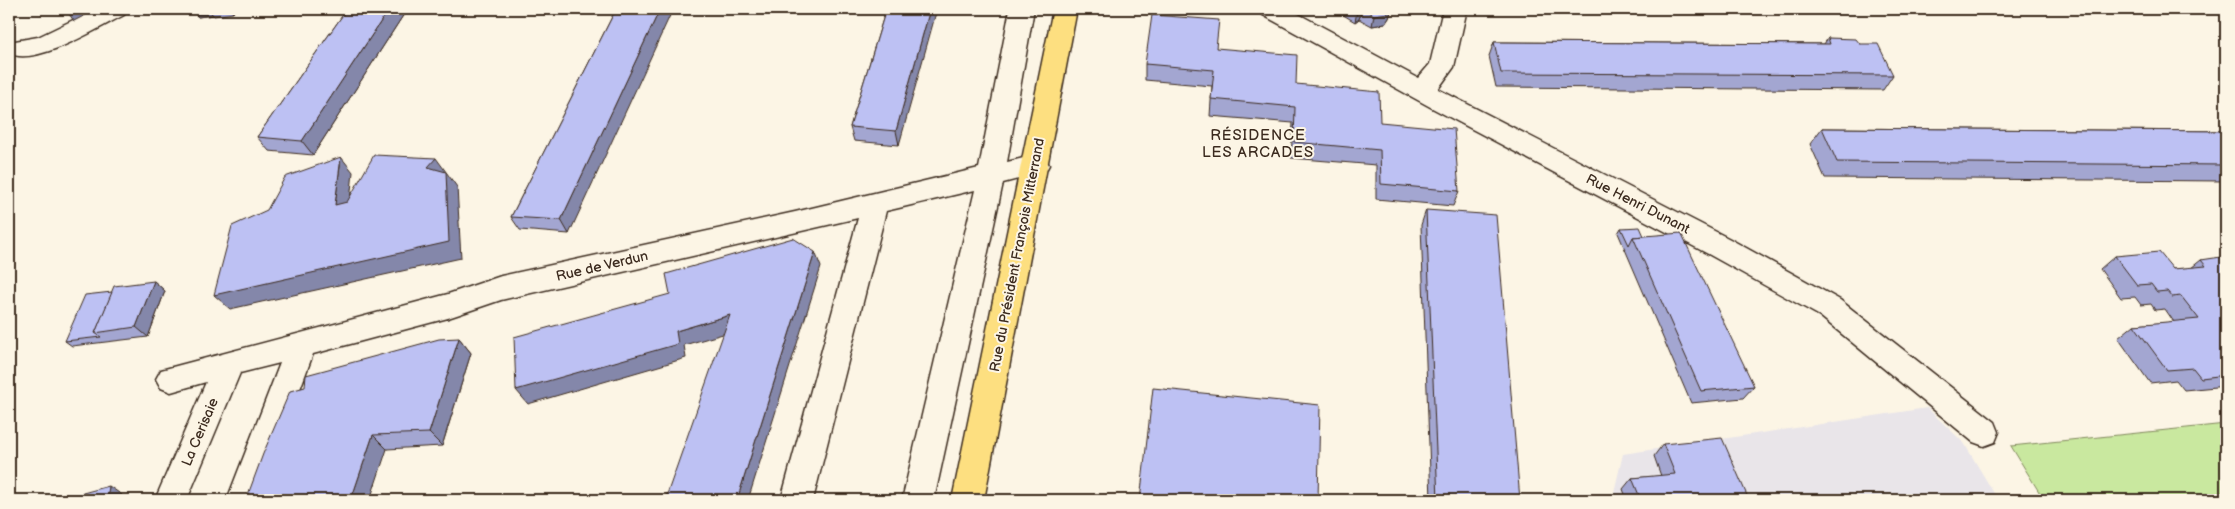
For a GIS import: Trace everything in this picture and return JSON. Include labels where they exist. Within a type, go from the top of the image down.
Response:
[{"type":"main road","name":"Rue du Président François Mitterrand","points":[[968,500],[1066,9]]},
{"type":"street","points":[[18,48],[42,45],[116,9]]},
{"type":"street","points":[[918,500],[991,176],[1022,9]]},
{"type":"street","name":"Rue Henri Dunant","points":[[1271,9],[1422,91],[1720,247],[1830,308],[1984,432]]},
{"type":"street","points":[[1422,91],[1442,67],[1455,9]]},
{"type":"street","name":"Rue de Verdun","points":[[171,379],[448,306],[501,288],[875,204],[1036,165]]},
{"type":"street","points":[[797,500],[875,204]]},
{"type":"street","points":[[243,500],[302,344]]},
{"type":"street","name":"La Cerisaie","points":[[170,500],[229,364]]},
{"type":"shaded area","points":[[1927,408],[1964,443],[1998,500],[1617,500],[1614,492],[1623,454]]},
{"type":"green space","points":[[2226,424],[2226,500],[2044,500],[2011,446]]},
{"type":"building","points":[[71,9],[80,9],[69,14]]},
{"type":"building","points":[[347,9],[389,9],[302,141],[257,137]]},
{"type":"building","points":[[616,9],[660,9],[561,220],[511,217]]},
{"type":"building","points":[[886,9],[930,9],[896,131],[850,127]]},
{"type":"building","points":[[1364,9],[1391,9],[1388,13],[1374,15]]},
{"type":"building","points":[[1152,15],[1219,20],[1216,48],[1297,55],[1296,84],[1379,92],[1380,122],[1454,129],[1459,191],[1381,184],[1380,150],[1294,142],[1295,107],[1211,99],[1214,70],[1145,64]]},
{"type":"building","points":[[1828,38],[1856,39],[1860,44],[1878,44],[1893,75],[1501,73],[1494,42],[1830,44]]},
{"type":"building","points":[[1822,128],[2226,131],[2226,165],[1837,162]]},
{"type":"building","points":[[374,155],[436,158],[428,167],[446,172],[449,242],[214,295],[232,226],[267,210],[285,177],[341,157],[335,205],[347,202]]},
{"type":"building","points":[[1426,210],[1496,215],[1520,500],[1438,500]]},
{"type":"building","points":[[1640,227],[1644,236],[1633,237],[1629,245],[1621,228]]},
{"type":"building","points":[[1681,233],[1754,386],[1701,391],[1633,237]]},
{"type":"building","points":[[793,238],[815,252],[737,500],[665,500],[730,315],[676,331],[678,344],[516,390],[514,337],[670,294],[666,274]]},
{"type":"building","points":[[2159,252],[2173,269],[2206,266],[2201,260],[2221,257],[2226,264],[2226,375],[2201,378],[2193,368],[2167,370],[2134,325],[2199,319],[2181,296],[2172,297],[2167,291],[2157,292],[2151,284],[2137,285],[2115,256]]},
{"type":"building","points":[[154,281],[136,327],[95,333],[114,286]]},
{"type":"building","points":[[112,292],[95,333],[101,337],[65,341],[85,295]]},
{"type":"building","points":[[459,338],[429,433],[373,435],[351,500],[246,500],[290,391],[305,387],[306,375],[439,339]]},
{"type":"building","points":[[1153,388],[1320,405],[1318,500],[1140,500]]},
{"type":"building","points":[[1722,438],[1749,500],[1641,500],[1632,478],[1675,474],[1663,444]]},
{"type":"building","points":[[109,486],[107,500],[57,500]]},
{"type":"district","name":"RÉSIDENCE LES ARCADES","points":[[1258,144]]}]
